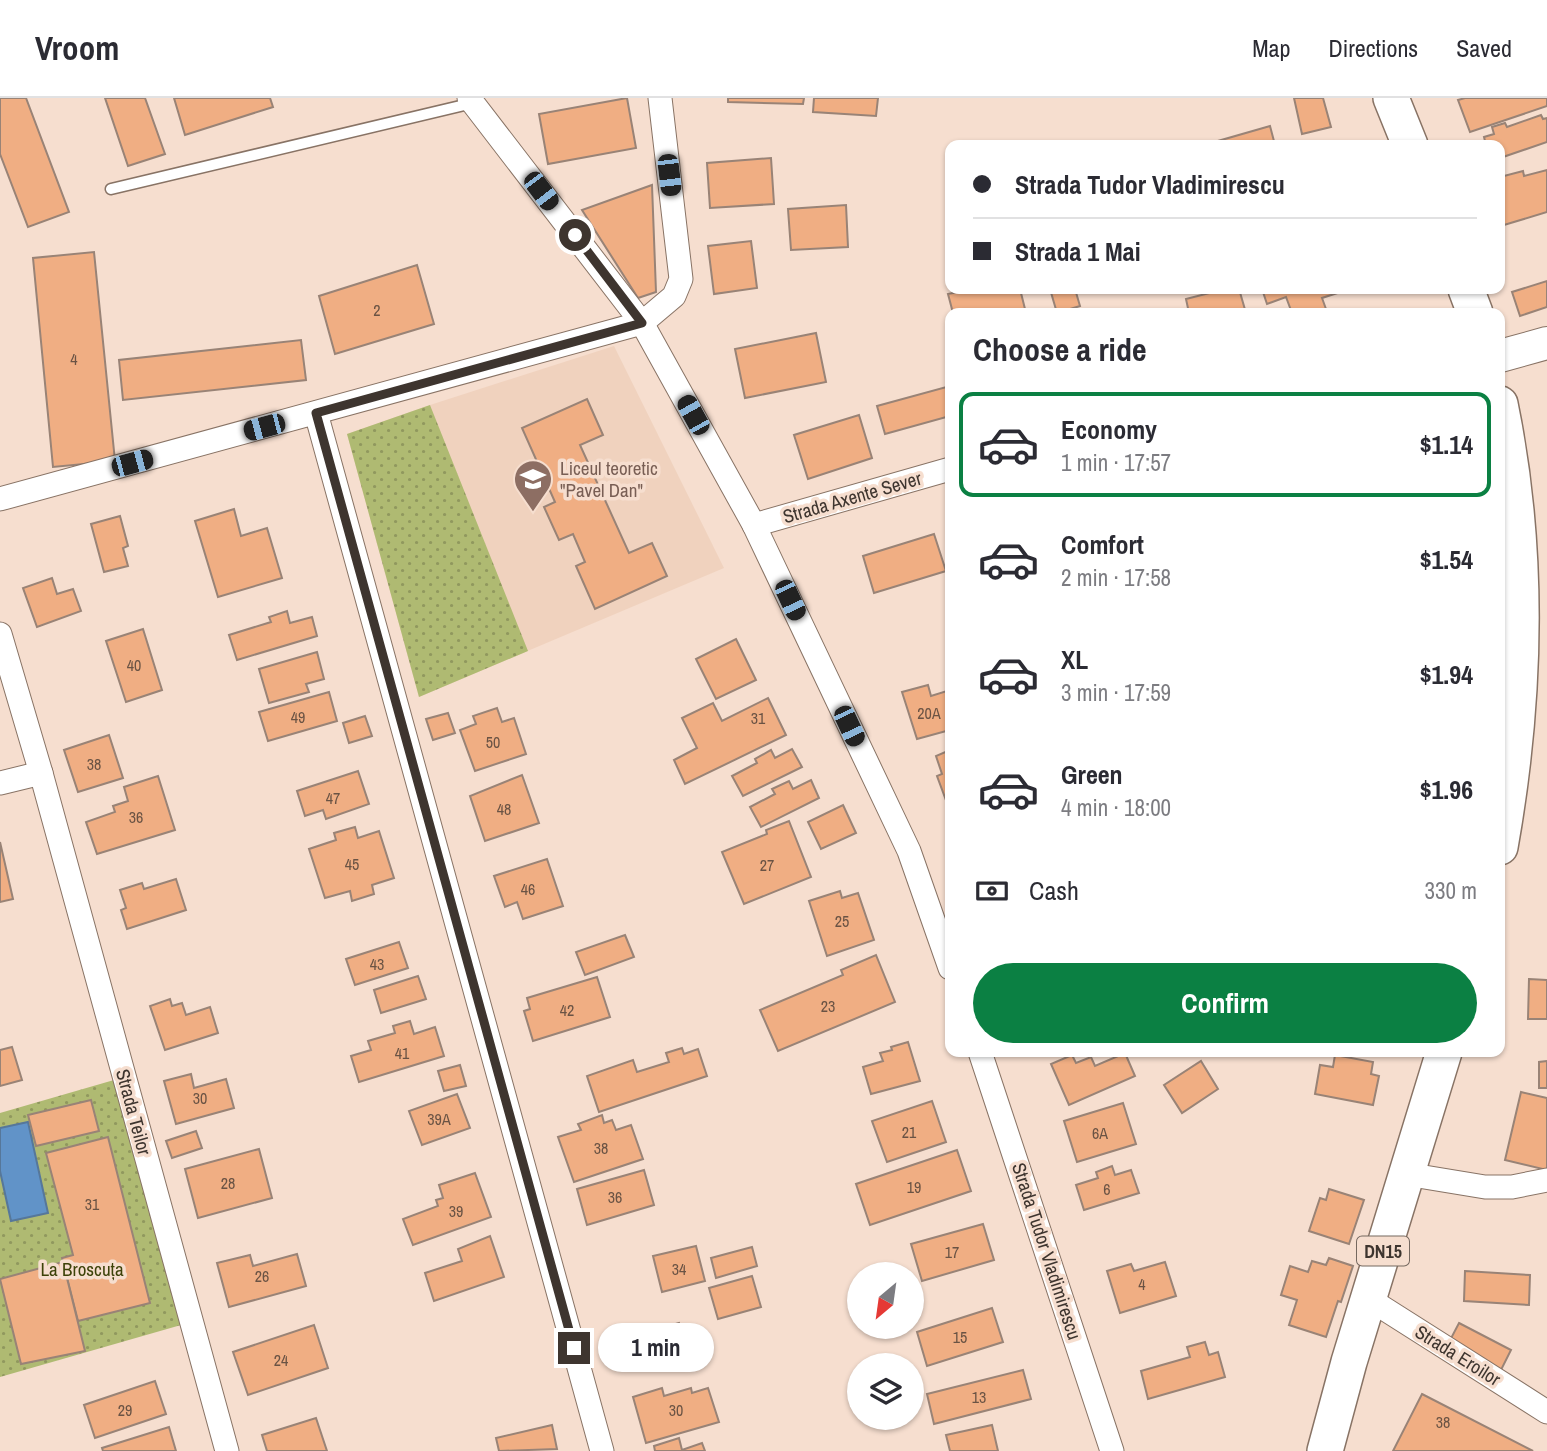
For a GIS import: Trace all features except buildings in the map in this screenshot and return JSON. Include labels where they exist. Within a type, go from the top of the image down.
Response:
[{"type":"main road","points":[[1391,98],[1408,140]]},
{"type":"main road","points":[[1505,439],[1517,538],[1521,646],[1516,740],[1505,814]]},
{"type":"main road","name":"DN15","points":[[1325,1451],[1345,1375],[1442,1057]]},
{"type":"street","points":[[0,499],[642,323],[674,296],[681,279],[660,98]]},
{"type":"street","points":[[471,100],[642,323],[754,525],[909,851],[945,954]]},
{"type":"street","points":[[1505,355],[1547,343]]},
{"type":"street","points":[[316,413],[602,1451]]},
{"type":"street","name":"Strada Axente Sever","points":[[754,525],[945,470]]},
{"type":"street","name":"Strada Teilor","points":[[0,634],[41,773],[227,1451]]},
{"type":"street","points":[[0,783],[41,773]]},
{"type":"street","name":"Strada Tudor Vladimirescu","points":[[982,1057],[1112,1451]]},
{"type":"street","points":[[1406,1174],[1485,1187],[1512,1187],[1547,1180]]},
{"type":"street","name":"Strada Eroilor","points":[[1369,1298],[1547,1412]]},
{"type":"lane","points":[[111,189],[471,100]]},
{"type":"shaded area","name":"Liceul teoretic \"Pavel Dan\"","points":[[614,346],[724,568],[419,697],[347,434]]},
{"type":"green space","points":[[430,405],[528,651],[419,697],[347,434]]},
{"type":"green space","name":"La Broscuța","points":[[114,1080],[181,1325],[0,1377],[0,1113]]},
{"type":"water","points":[[28,1122],[48,1213],[11,1221],[0,1171],[0,1128]]},
{"type":"place","name":"Liceul teoretic \"Pavel Dan\"","points":[[533,513]]},
{"type":"route","points":[[574,1348],[316,413],[642,323],[575,235]]}]
